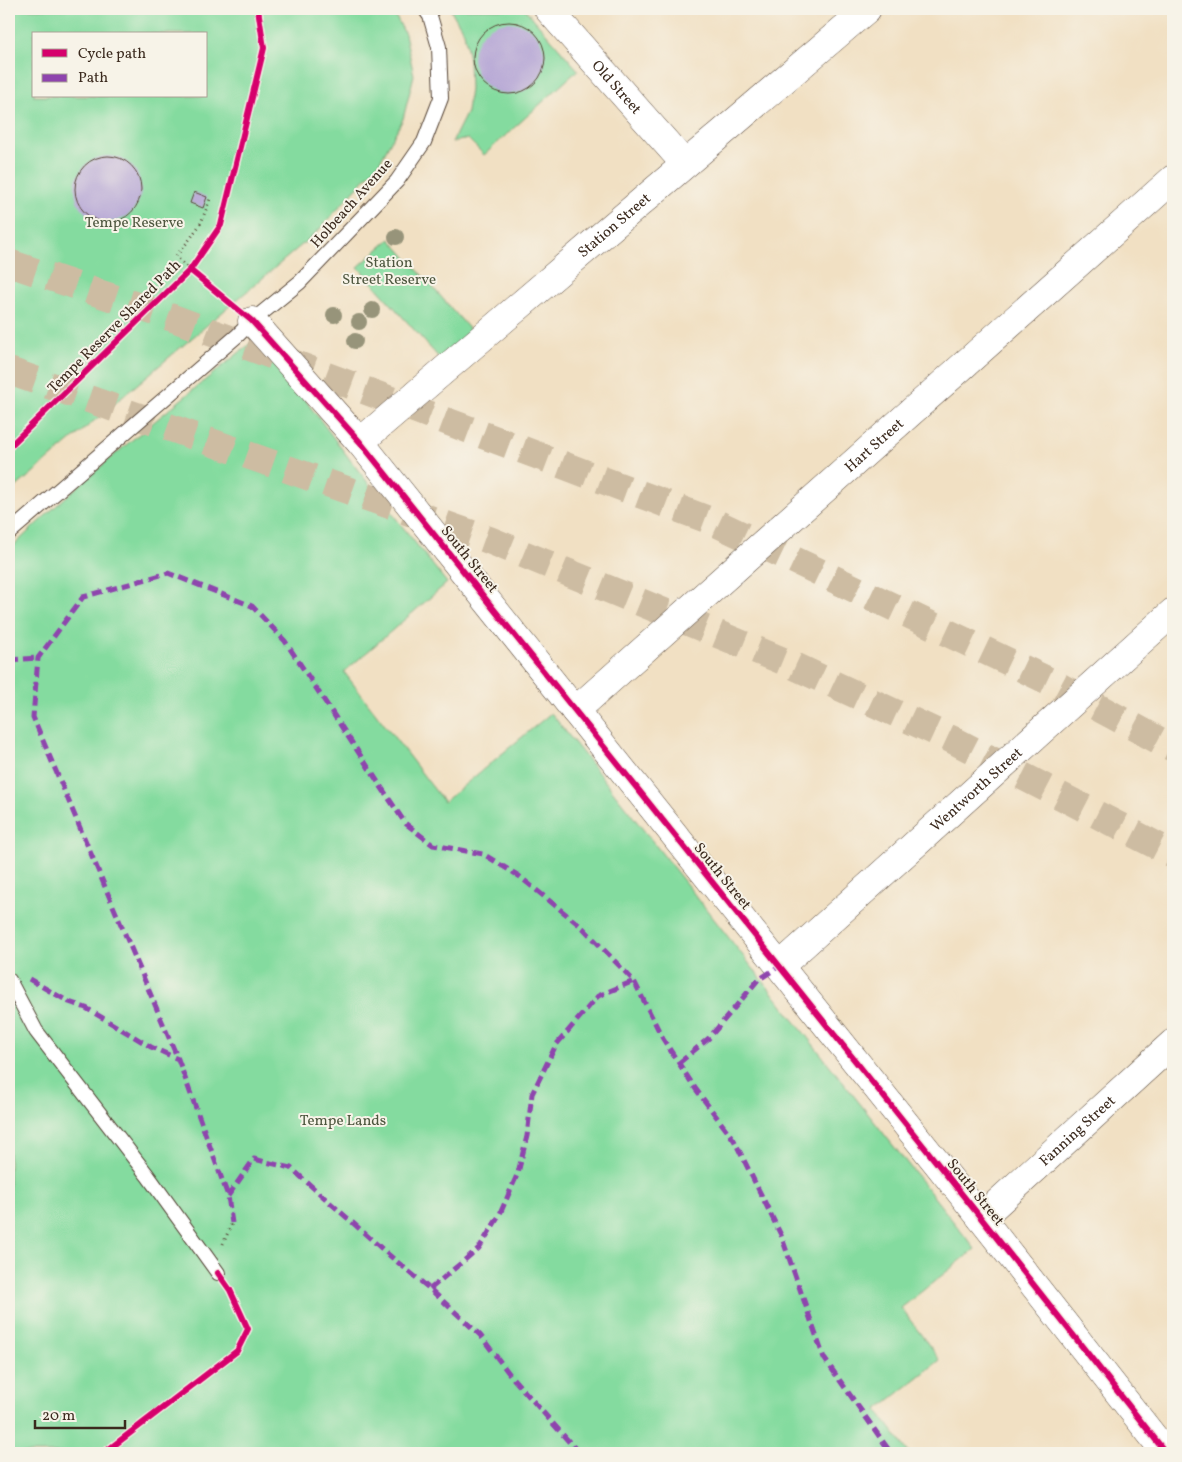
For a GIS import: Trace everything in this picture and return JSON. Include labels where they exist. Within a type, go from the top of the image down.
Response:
[{"type":"street","name":"Old Street","points":[[548,9],[685,164]]},
{"type":"street","name":"Station Street","points":[[360,442],[867,9]]},
{"type":"street","name":"Hart Street","points":[[575,711],[1173,179]]},
{"type":"street","name":"South Street","points":[[245,328],[360,442],[981,1218],[1166,1453]]},
{"type":"street","name":"Wentworth Street","points":[[780,966],[1173,612]]},
{"type":"street","name":"Fanning Street","points":[[981,1218],[1173,1043]]},
{"type":"lane","name":"Holbeach Avenue","points":[[9,533],[300,282],[396,181],[424,142],[441,98],[439,47],[430,16],[425,9]]},
{"type":"lane","points":[[9,980],[36,1031],[148,1176],[218,1273]]},
{"type":"path","points":[[197,276],[176,256],[201,223],[210,199]]},
{"type":"green space","name":"Tempe Reserve","points":[[9,9],[392,9],[405,34],[414,75],[403,119],[379,163],[317,232],[9,493]]},
{"type":"green space","points":[[450,9],[525,9],[578,70],[484,155],[468,139],[452,142],[467,112],[470,89],[469,60],[464,32]]},
{"type":"green space","name":"Station Street Reserve","points":[[390,239],[481,342],[450,370],[358,267]]},
{"type":"green space","name":"Tempe Lands","points":[[251,343],[264,345],[354,465],[447,583],[344,672],[444,802],[551,713],[975,1249],[901,1308],[940,1360],[877,1410],[909,1453],[9,1453],[9,550],[97,470]]},
{"type":"building","points":[[516,22],[535,32],[543,44],[545,58],[543,72],[535,84],[523,92],[502,94],[483,84],[475,72],[473,51],[483,32],[495,24]]},
{"type":"building","points":[[108,156],[121,159],[131,166],[138,176],[141,189],[138,202],[131,212],[121,219],[108,222],[95,219],[85,212],[78,202],[75,189],[78,176],[85,166],[95,159]]},
{"type":"building","points":[[194,192],[207,197],[203,208],[190,203]]},
{"type":"tunnel","points":[[9,263],[173,318],[714,522],[1053,683],[1173,748]]},
{"type":"tunnel","points":[[9,371],[489,540],[788,663],[953,740],[1173,854]]},
{"type":"marked path","points":[[232,1223],[228,1196],[178,1059],[33,717],[38,658],[83,597],[168,573],[252,606],[285,641],[405,823],[433,845],[483,854],[519,876],[583,928],[634,981],[663,1039],[695,1088],[734,1140],[781,1235],[824,1358],[891,1453]]},
{"type":"marked path","points":[[9,660],[38,658]]},
{"type":"marked path","points":[[679,1063],[709,1038],[758,980],[780,966]]},
{"type":"marked path","points":[[29,979],[69,1002],[86,1008],[151,1047],[178,1059]]},
{"type":"marked path","points":[[430,1289],[479,1248],[499,1216],[518,1173],[527,1136],[532,1094],[556,1045],[598,996],[634,981]]},
{"type":"marked path","points":[[228,1196],[254,1159],[291,1168],[480,1335],[511,1376],[579,1453]]},
{"type":"cycle path","name":"Tempe Reserve Shared Path","points":[[9,447],[190,270],[221,225],[264,48],[258,9]]},
{"type":"cycle path","name":"Tempe Reserve Shared Path","points":[[190,270],[252,321],[360,442],[981,1218],[1166,1453]]},
{"type":"cycle path","points":[[104,1453],[237,1351],[248,1329],[230,1290],[218,1273]]}]
